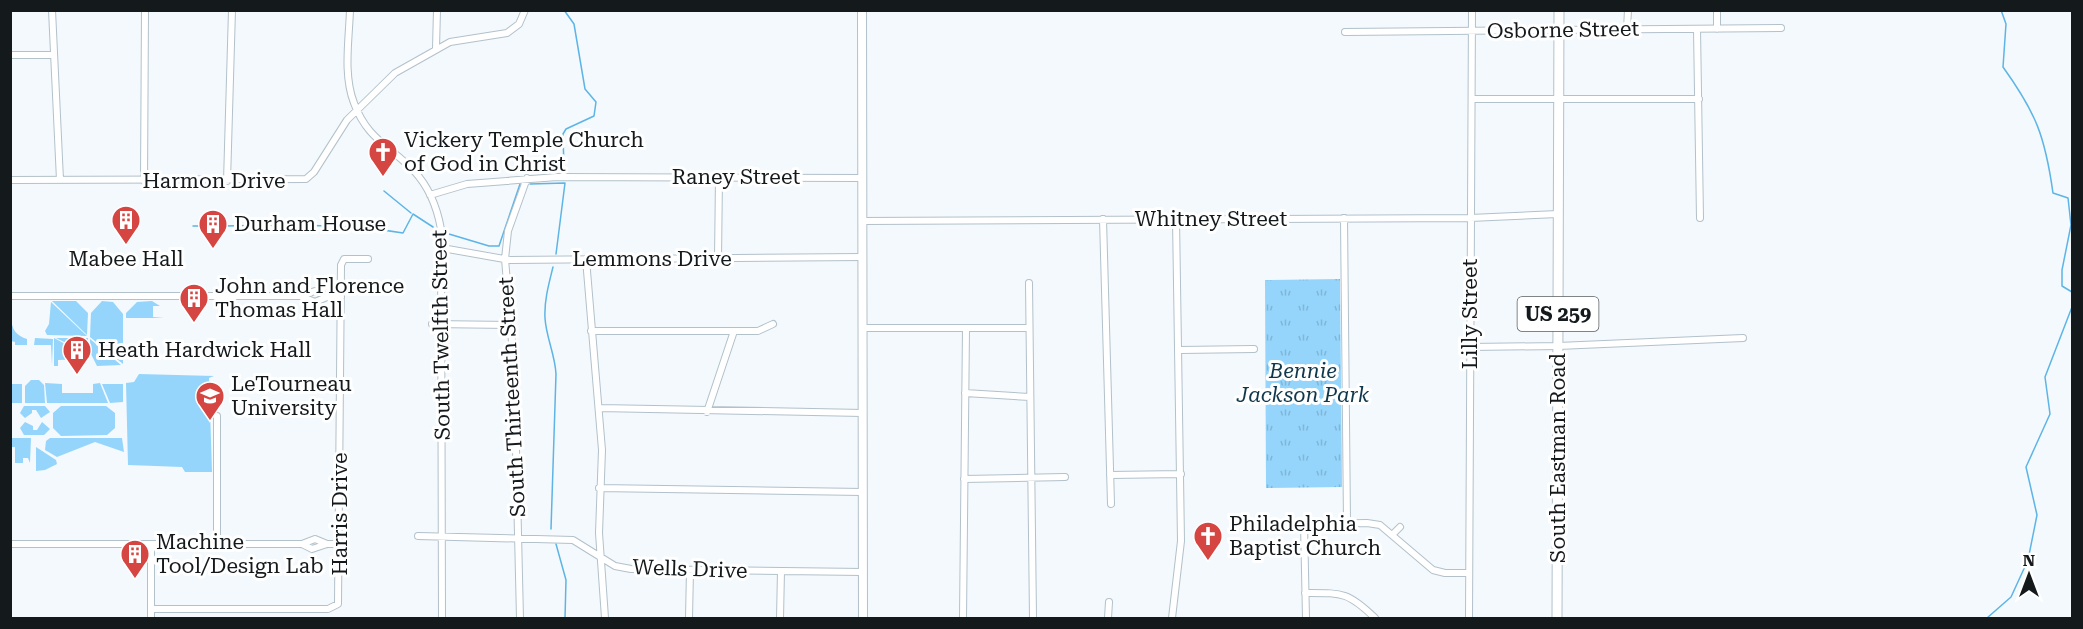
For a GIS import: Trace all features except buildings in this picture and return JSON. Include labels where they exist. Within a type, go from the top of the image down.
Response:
[{"type":"main road","name":"South Eastman Road","points":[[1557,618],[1559,10]]},
{"type":"street","points":[[52,10],[60,180]]},
{"type":"street","points":[[144,181],[145,10]]},
{"type":"street","points":[[227,181],[232,10]]},
{"type":"street","name":"South Twelfth Street","points":[[350,10],[348,73],[357,110],[377,140],[413,170],[430,195],[439,218],[442,248],[442,618]]},
{"type":"street","points":[[436,48],[437,10]]},
{"type":"street","name":"Harmon Drive","points":[[10,180],[297,181],[309,177],[339,131],[389,78],[436,48],[465,38],[507,33],[519,24],[525,10]]},
{"type":"street","points":[[862,10],[863,618]]},
{"type":"street","name":"Lilly Street","points":[[1469,618],[1472,10]]},
{"type":"street","points":[[1627,28],[1628,10]]},
{"type":"street","points":[[1717,10],[1717,28]]},
{"type":"street","name":"Osborne Street","points":[[1345,32],[1781,28]]},
{"type":"street","points":[[1697,29],[1700,218]]},
{"type":"street","points":[[10,55],[53,55]]},
{"type":"street","points":[[1472,99],[1699,99]]},
{"type":"street","points":[[718,259],[719,177]]},
{"type":"street","name":"Raney Street","points":[[430,195],[462,184],[527,178],[863,178]]},
{"type":"street","name":"South Thirteenth Street","points":[[520,618],[511,325],[505,259],[508,231],[527,178]]},
{"type":"street","name":"Whitney Street","points":[[863,221],[1470,218],[1558,214]]},
{"type":"street","points":[[1344,218],[1347,523]]},
{"type":"street","points":[[1103,219],[1111,504]]},
{"type":"street","points":[[1172,618],[1180,566],[1181,474],[1176,219]]},
{"type":"street","name":"Lemmons Drive","points":[[442,248],[505,259],[863,257]]},
{"type":"street","name":"Harris Drive","points":[[151,609],[333,608],[339,601],[342,261],[368,259]]},
{"type":"street","points":[[586,259],[602,450],[599,488],[605,618]]},
{"type":"street","points":[[1029,283],[1033,618]]},
{"type":"street","points":[[10,296],[300,296],[315,291],[330,297]]},
{"type":"street","points":[[300,296],[315,302],[330,297],[341,297]]},
{"type":"street","points":[[432,324],[511,325]]},
{"type":"street","points":[[591,331],[734,331],[760,330],[773,324]]},
{"type":"street","points":[[863,328],[1029,328]]},
{"type":"street","points":[[963,618],[966,328]]},
{"type":"street","points":[[707,412],[734,331]]},
{"type":"street","points":[[1470,347],[1558,346],[1743,338]]},
{"type":"street","points":[[1180,350],[1254,349]]},
{"type":"street","points":[[965,393],[1030,397]]},
{"type":"street","points":[[599,408],[707,412],[863,413]]},
{"type":"street","points":[[217,416],[217,544]]},
{"type":"street","points":[[1110,475],[1181,474]]},
{"type":"street","points":[[964,479],[1065,477]]},
{"type":"street","points":[[599,488],[863,492]]},
{"type":"street","points":[[1306,618],[1304,524],[1374,524],[1393,534],[1433,570],[1445,573],[1469,573]]},
{"type":"street","points":[[1393,534],[1400,527]]},
{"type":"street","name":"Wells Drive","points":[[418,536],[573,540],[615,566],[690,570],[863,572]]},
{"type":"street","points":[[10,544],[302,544],[312,549],[327,544],[340,544]]},
{"type":"street","points":[[151,544],[151,618]]},
{"type":"street","points":[[689,618],[690,570]]},
{"type":"street","points":[[780,618],[781,571]]},
{"type":"street","points":[[1305,593],[1346,594],[1375,618]]},
{"type":"street","points":[[1108,618],[1109,602]]},
{"type":"green space","name":"Bennie Jackson Park","points":[[1340,279],[1342,487],[1266,488],[1265,280]]},
{"type":"green space","points":[[52,301],[76,301],[88,313],[87,335]]},
{"type":"green space","points":[[102,301],[113,302],[123,314],[123,364],[90,337],[91,313]]},
{"type":"green space","points":[[152,301],[160,306],[153,306],[153,317],[164,318],[126,318],[126,313],[137,302]]},
{"type":"green space","points":[[51,302],[87,336],[47,335],[45,331],[49,324]]},
{"type":"green space","points":[[11,321],[13,329],[27,339],[27,345],[15,345],[15,342],[11,341]]},
{"type":"green space","points":[[35,338],[53,339],[52,365],[51,345],[34,345]]},
{"type":"green space","points":[[54,338],[88,356],[88,359],[58,360],[58,366],[54,366]]},
{"type":"green space","points":[[56,338],[88,338],[88,354]]},
{"type":"green space","points":[[90,339],[121,365],[97,366],[90,352]]},
{"type":"green space","points":[[139,374],[214,376],[209,378],[212,472],[185,472],[182,467],[128,465],[126,383],[134,382]]},
{"type":"green space","points":[[31,380],[39,380],[44,385],[45,403],[25,403],[25,386]]},
{"type":"green space","points":[[45,383],[62,384],[62,393],[93,393],[93,384],[100,383],[108,403],[47,403]]},
{"type":"green space","points":[[11,384],[22,384],[22,403],[11,403]]},
{"type":"green space","points":[[102,384],[123,384],[123,402],[110,403]]},
{"type":"green space","points":[[24,406],[45,406],[50,412],[41,418],[36,410],[32,410],[32,413],[25,418],[20,413]]},
{"type":"green space","points":[[61,406],[106,406],[115,413],[115,428],[107,435],[61,436],[53,428],[53,413]]},
{"type":"green space","points":[[25,422],[33,426],[33,430],[37,430],[42,422],[50,429],[44,435],[24,435],[20,428]]},
{"type":"green space","points":[[10,438],[31,438],[30,463],[28,458],[23,458],[23,463],[15,463],[15,447],[11,447]]},
{"type":"green space","points":[[50,438],[122,438],[124,452],[95,442],[57,457],[45,450],[46,441]]},
{"type":"green space","points":[[36,447],[56,460],[57,464],[45,470],[36,471]]},
{"type":"waterway","points":[[564,10],[574,24],[585,89],[596,102],[594,116],[566,129],[563,134],[564,170]]},
{"type":"waterway","points":[[2001,10],[2006,24],[2003,67],[2024,98],[2037,126],[2053,193],[2068,198],[2071,225],[2062,270],[2062,286],[2072,292]]},
{"type":"waterway","points":[[530,184],[565,183],[556,254]]},
{"type":"waterway","points":[[449,234],[489,246],[499,246],[520,184]]},
{"type":"waterway","points":[[384,191],[411,213]]},
{"type":"waterway","points":[[193,226],[325,226],[403,233],[413,214],[433,227]]},
{"type":"waterway","points":[[551,529],[556,374],[545,312],[553,267]]},
{"type":"waterway","points":[[1987,618],[2011,597],[2028,560],[2037,515],[2026,467],[2050,414],[2045,377],[2072,307]]},
{"type":"waterway","points":[[556,544],[566,580],[565,618]]},
{"type":"place","name":"Vickery Temple Church of God in Christ","points":[[383,178]]},
{"type":"place","name":"Mabee Hall","points":[[126,246]]},
{"type":"place","name":"Durham House","points":[[213,250]]},
{"type":"place","name":"John and Florence Thomas Hall","points":[[194,324]]},
{"type":"place","name":"Heath Hardwick Hall","points":[[77,376]]},
{"type":"place","name":"LeTourneau University","points":[[210,422]]},
{"type":"place","name":"Philadelphia Baptist Church","points":[[1208,562]]},
{"type":"place","name":"Machine Tool/Design Lab","points":[[135,580]]}]
